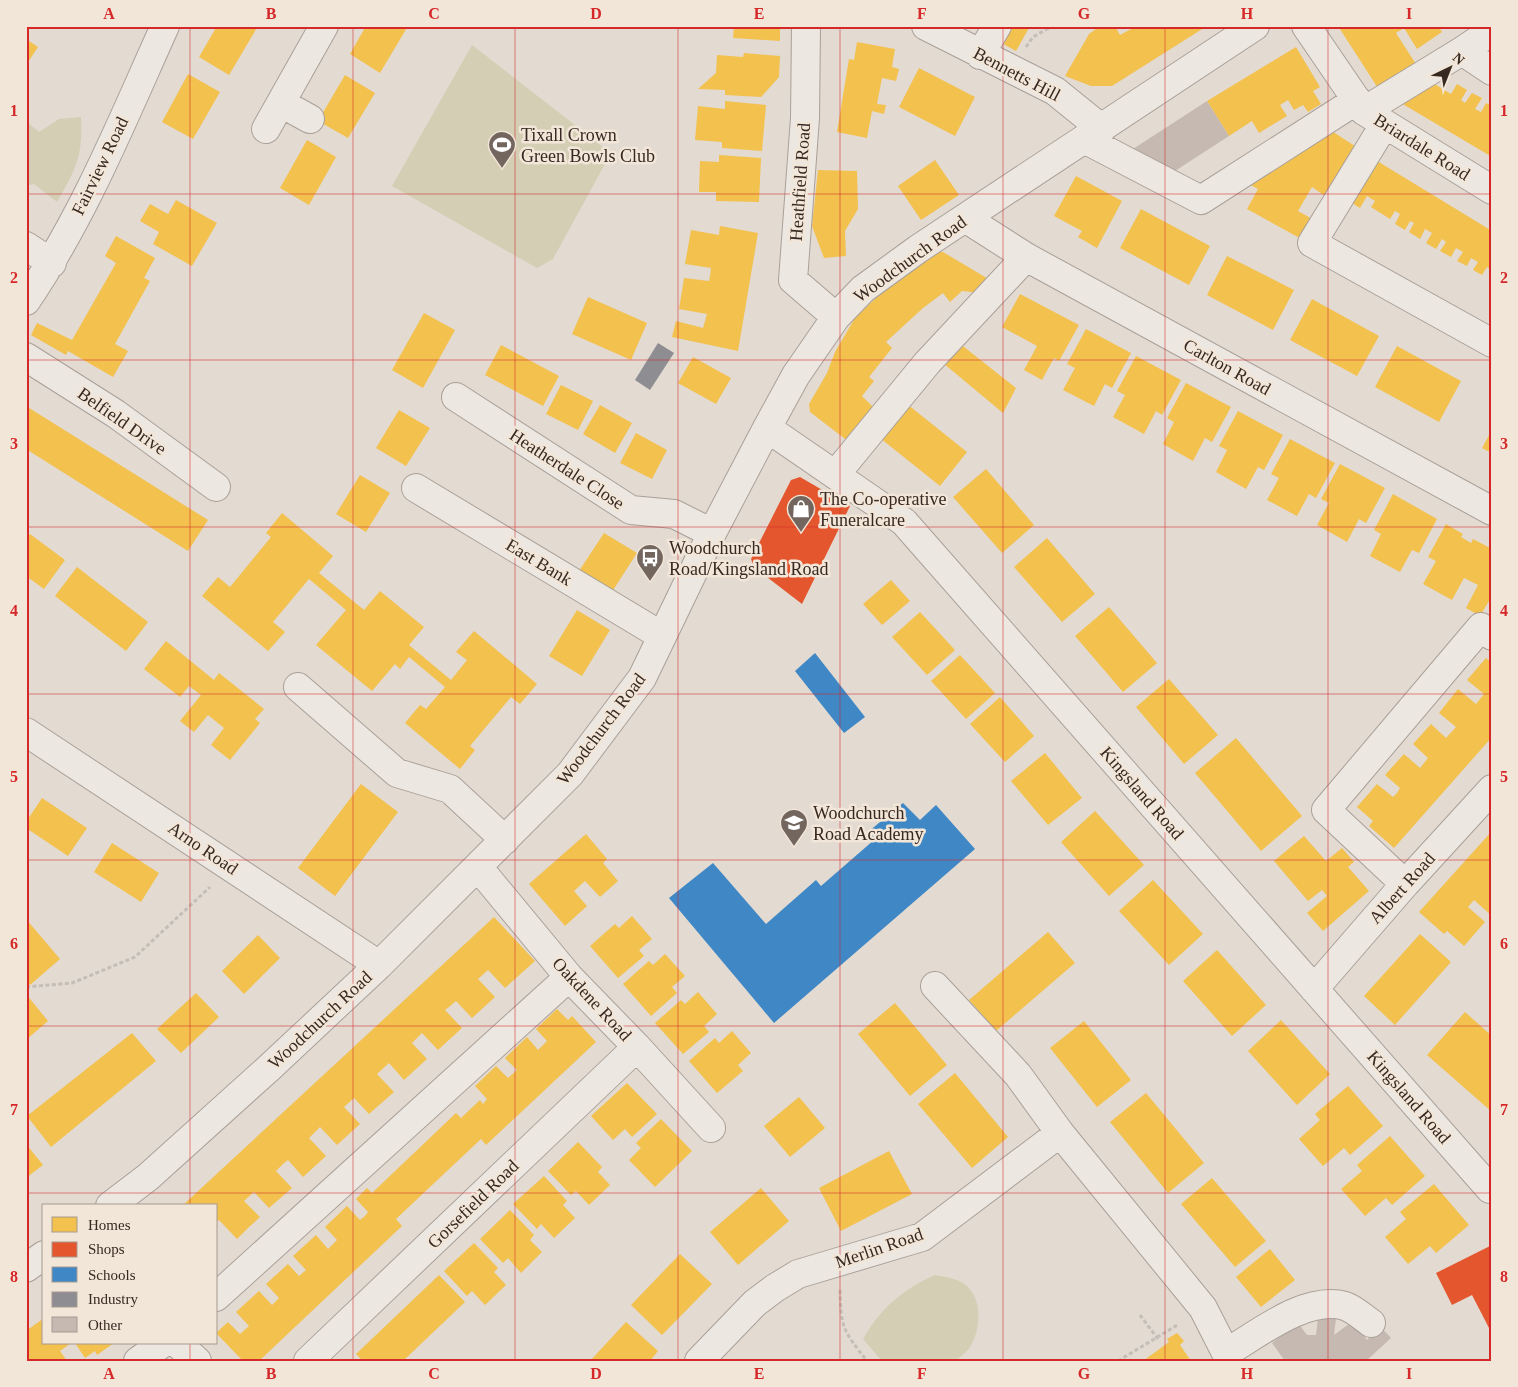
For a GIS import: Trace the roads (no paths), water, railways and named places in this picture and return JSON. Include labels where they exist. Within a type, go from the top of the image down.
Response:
[{"type":"street","name":"Fairview Road","points":[[26,301],[52,263],[111,144],[165,26]]},
{"type":"street","points":[[266,129],[324,26]]},
{"type":"street","name":"Heathfield Road","points":[[806,26],[805,118],[793,280],[836,317]]},
{"type":"street","name":"Bennetts Hill","points":[[926,26],[980,55],[1055,90],[1094,134],[1201,200],[1368,112]]},
{"type":"street","points":[[980,55],[996,26]]},
{"type":"street","name":"Woodchurch Road","points":[[113,1204],[155,1171],[379,965],[570,774],[642,678],[712,533],[796,375],[836,317],[863,289],[965,218],[1255,26]]},
{"type":"street","name":"Briardale Road","points":[[1306,26],[1368,112],[1492,190]]},
{"type":"street","points":[[1492,31],[1368,112],[1312,243],[1492,343]]},
{"type":"street","points":[[1462,51],[1492,70]]},
{"type":"street","points":[[281,103],[310,119]]},
{"type":"street","name":"Carlton Road","points":[[965,218],[1026,257],[1492,511]]},
{"type":"street","points":[[26,246],[52,263]]},
{"type":"street","points":[[836,475],[927,363],[1026,257]]},
{"type":"street","name":"Belfield Drive","points":[[26,357],[116,414],[216,487]]},
{"type":"street","name":"Heatherdale Close","points":[[456,397],[631,510],[674,514],[712,533]]},
{"type":"street","name":"Kingsland Road","points":[[767,428],[904,522],[1491,1188]]},
{"type":"street","name":"East Bank","points":[[416,488],[662,636]]},
{"type":"street","points":[[1405,884],[1326,810],[1481,627],[1492,636]]},
{"type":"street","points":[[298,687],[397,773],[450,789],[505,840]]},
{"type":"street","name":"Arno Road","points":[[26,732],[379,965]]},
{"type":"street","name":"Albert Road","points":[[1314,989],[1405,884],[1492,789]]},
{"type":"street","name":"Oakdene Road","points":[[478,867],[569,976],[711,1128]]},
{"type":"street","points":[[218,1295],[569,976]]},
{"type":"street","points":[[936,986],[1018,1075],[1060,1133],[1203,1308],[1228,1357],[1291,1314],[1325,1304],[1347,1306],[1371,1324]]},
{"type":"street","name":"Gorsefield Road","points":[[321,1357],[637,1047]]},
{"type":"street","name":"Merlin Road","points":[[699,1361],[756,1303],[775,1288],[798,1274],[922,1236],[1060,1133]]},
{"type":"street","points":[[26,1268],[42,1256]]},
{"type":"street","points":[[138,1361],[162,1344]]},
{"type":"street","points":[[178,1344],[197,1361]]},
{"type":"place","name":"Tixall Crown Green Bowls Club","points":[[502,169]]},
{"type":"place","name":"The Co-operative Funeralcare","points":[[801,533]]},
{"type":"place","name":"Woodchurch Road/Kingsland Road","points":[[650,582]]},
{"type":"place","name":"Woodchurch Road Academy","points":[[794,847]]}]
